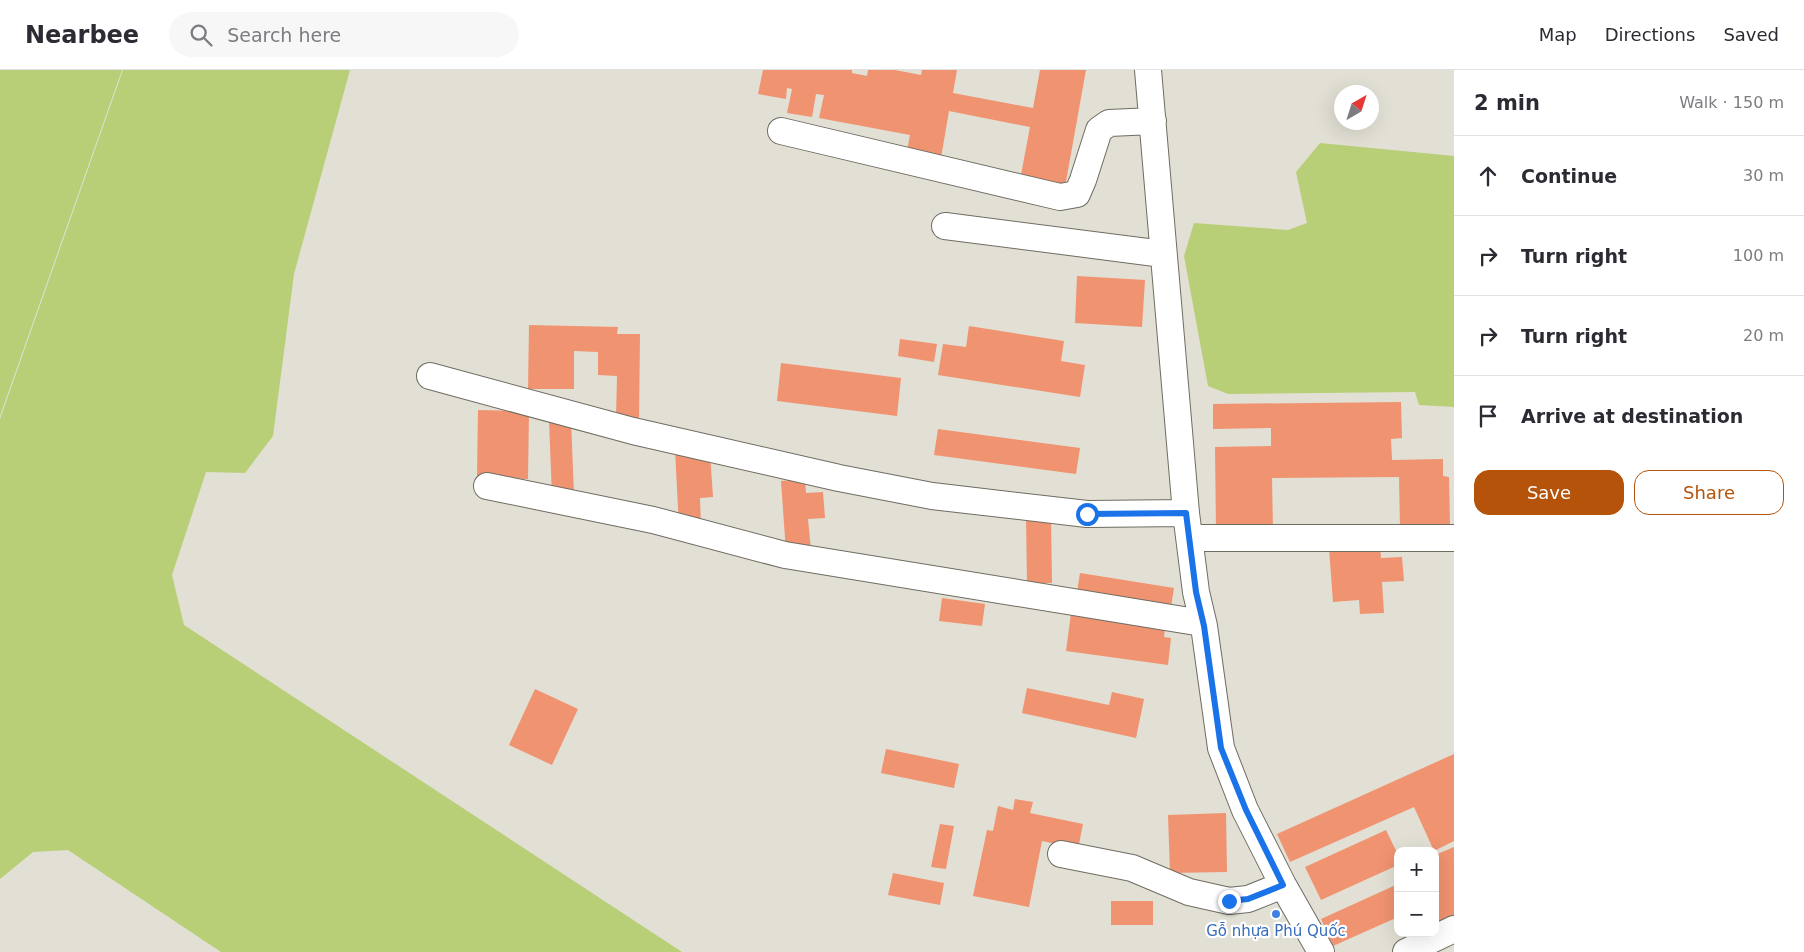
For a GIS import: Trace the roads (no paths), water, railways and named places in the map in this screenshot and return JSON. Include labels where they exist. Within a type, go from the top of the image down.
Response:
[{"type":"street","points":[[1148,70],[1188,526],[1196,592],[1204,626],[1221,748],[1246,810],[1283,885],[1321,952]]},
{"type":"street","points":[[782,131],[1060,196],[1077,194],[1099,130],[1109,123],[1153,121]]},
{"type":"street","points":[[945,226],[1163,254]]},
{"type":"street","points":[[430,376],[633,431],[839,478],[932,496],[1188,526],[1454,538]]},
{"type":"street","points":[[487,486],[653,520],[785,555],[1202,623]]},
{"type":"street","points":[[1061,854],[1132,868],[1188,892],[1229,901],[1248,899],[1283,885]]},
{"type":"street","points":[[1406,952],[1454,930]]},
{"type":"place","name":"Gỗ nhựa Phú Quốc","points":[[1276,914]]}]
